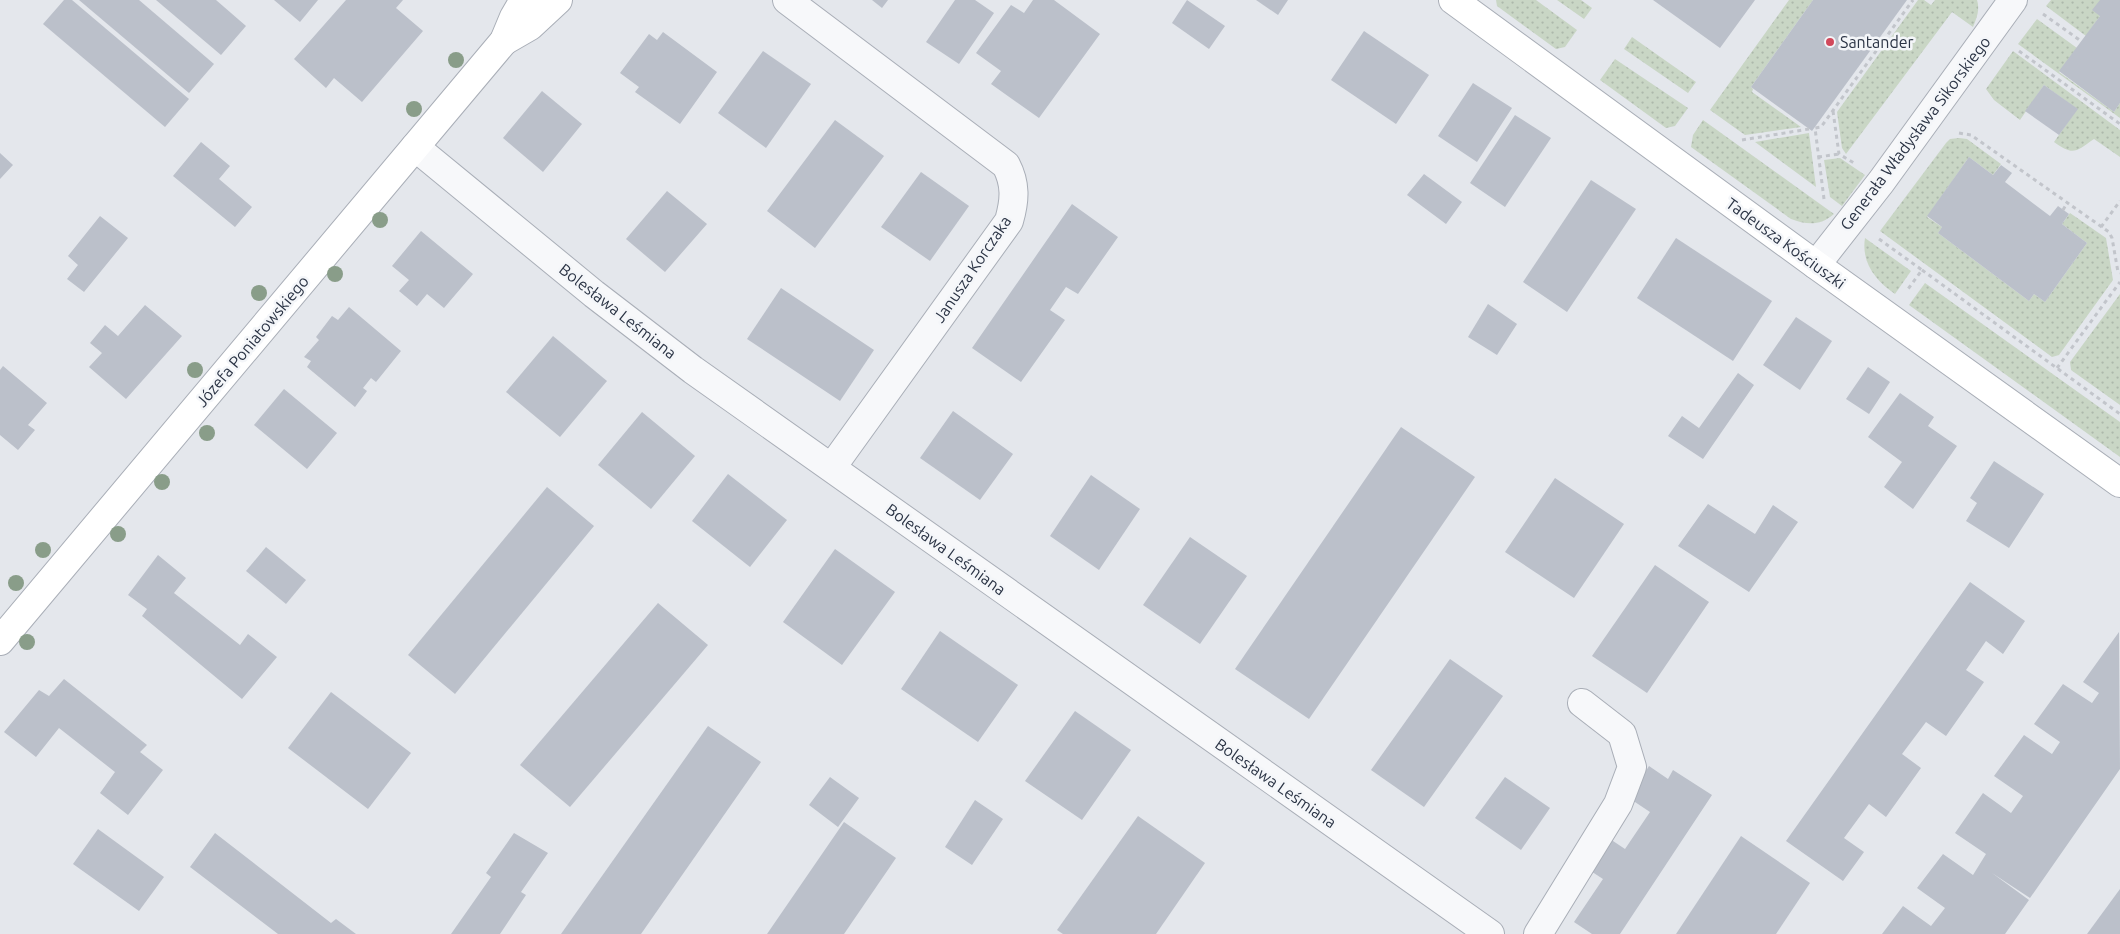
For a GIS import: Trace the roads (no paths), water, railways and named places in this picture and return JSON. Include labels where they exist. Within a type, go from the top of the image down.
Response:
[{"type":"street","name":"Józefa Poniatowskiego","points":[[0,641],[504,41],[514,17],[524,0]]},
{"type":"street","name":"Józefa Poniatowskiego","points":[[504,41],[530,26],[558,0]]},
{"type":"street","name":"Janusza Korczaka","points":[[787,0],[1006,165],[1012,178],[1014,194],[1009,221],[832,467]]},
{"type":"street","name":"Tadeusza Kościuszki","points":[[1453,0],[1816,265],[2120,483]]},
{"type":"street","name":"Generała Władysława Sikorskiego","points":[[1816,265],[2024,5]]},
{"type":"street","name":"Bolesława Leśmiana","points":[[415,147],[629,322],[693,370],[1490,934]]},
{"type":"street","points":[[1538,934],[1618,804],[1632,767],[1622,734],[1582,703]]},
{"type":"place","name":"Santander","points":[[1830,42]]}]
